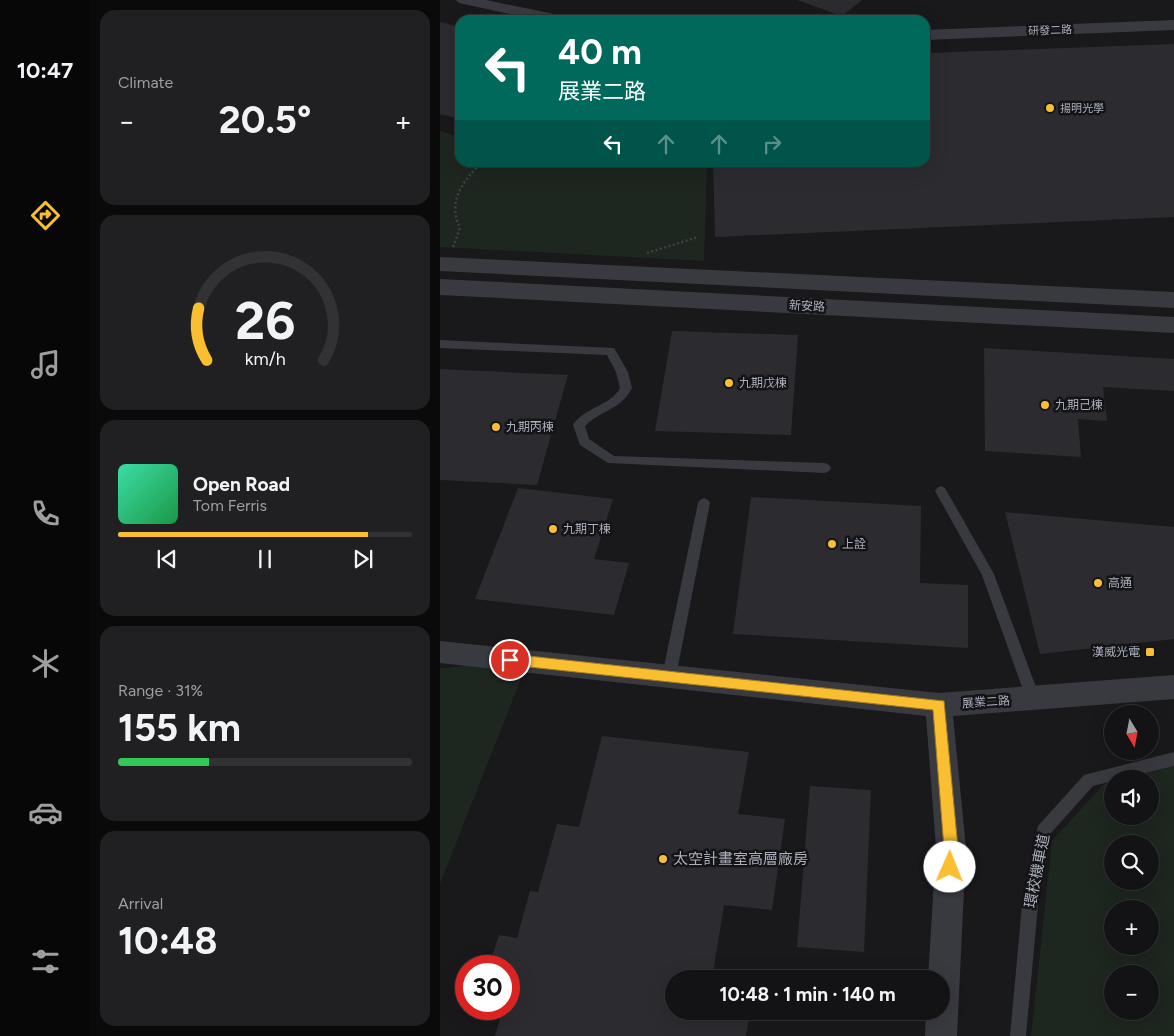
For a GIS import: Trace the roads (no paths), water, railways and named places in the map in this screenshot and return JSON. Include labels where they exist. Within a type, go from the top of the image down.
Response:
[{"type":"street","points":[[464,0],[535,15]]},
{"type":"street","name":"研發二路","points":[[930,34],[1174,25]]},
{"type":"street","name":"新安路","points":[[445,258],[1174,300]]},
{"type":"street","name":"新安路","points":[[440,287],[1174,325]]},
{"type":"street","name":"展業二路","points":[[440,652],[939,705],[1174,687]]},
{"type":"street","points":[[939,705],[951,848],[941,1036]]},
{"type":"lane","points":[[440,344],[610,351],[622,372],[626,388],[622,398],[588,416],[579,425],[584,442],[612,460],[825,468]]},
{"type":"lane","points":[[941,491],[988,574],[1033,698]]},
{"type":"lane","points":[[669,676],[704,503]]},
{"type":"lane","name":"環校機車道","points":[[1018,1036],[1030,905],[1043,831],[1089,780],[1174,759]]},
{"type":"place","name":"揚明光學","points":[[1050,108]]},
{"type":"place","name":"九期戊棟","points":[[729,383]]},
{"type":"place","name":"九期己棟","points":[[1045,405]]},
{"type":"place","name":"九期丙棟","points":[[496,427]]},
{"type":"place","name":"九期丁棟","points":[[553,529]]},
{"type":"place","name":"上詮","points":[[832,544]]},
{"type":"place","name":"高通","points":[[1098,583]]},
{"type":"place","name":"漢威光電","points":[[1150,652]]},
{"type":"place","name":"太空計畫室高層廠房","points":[[663,859]]}]
